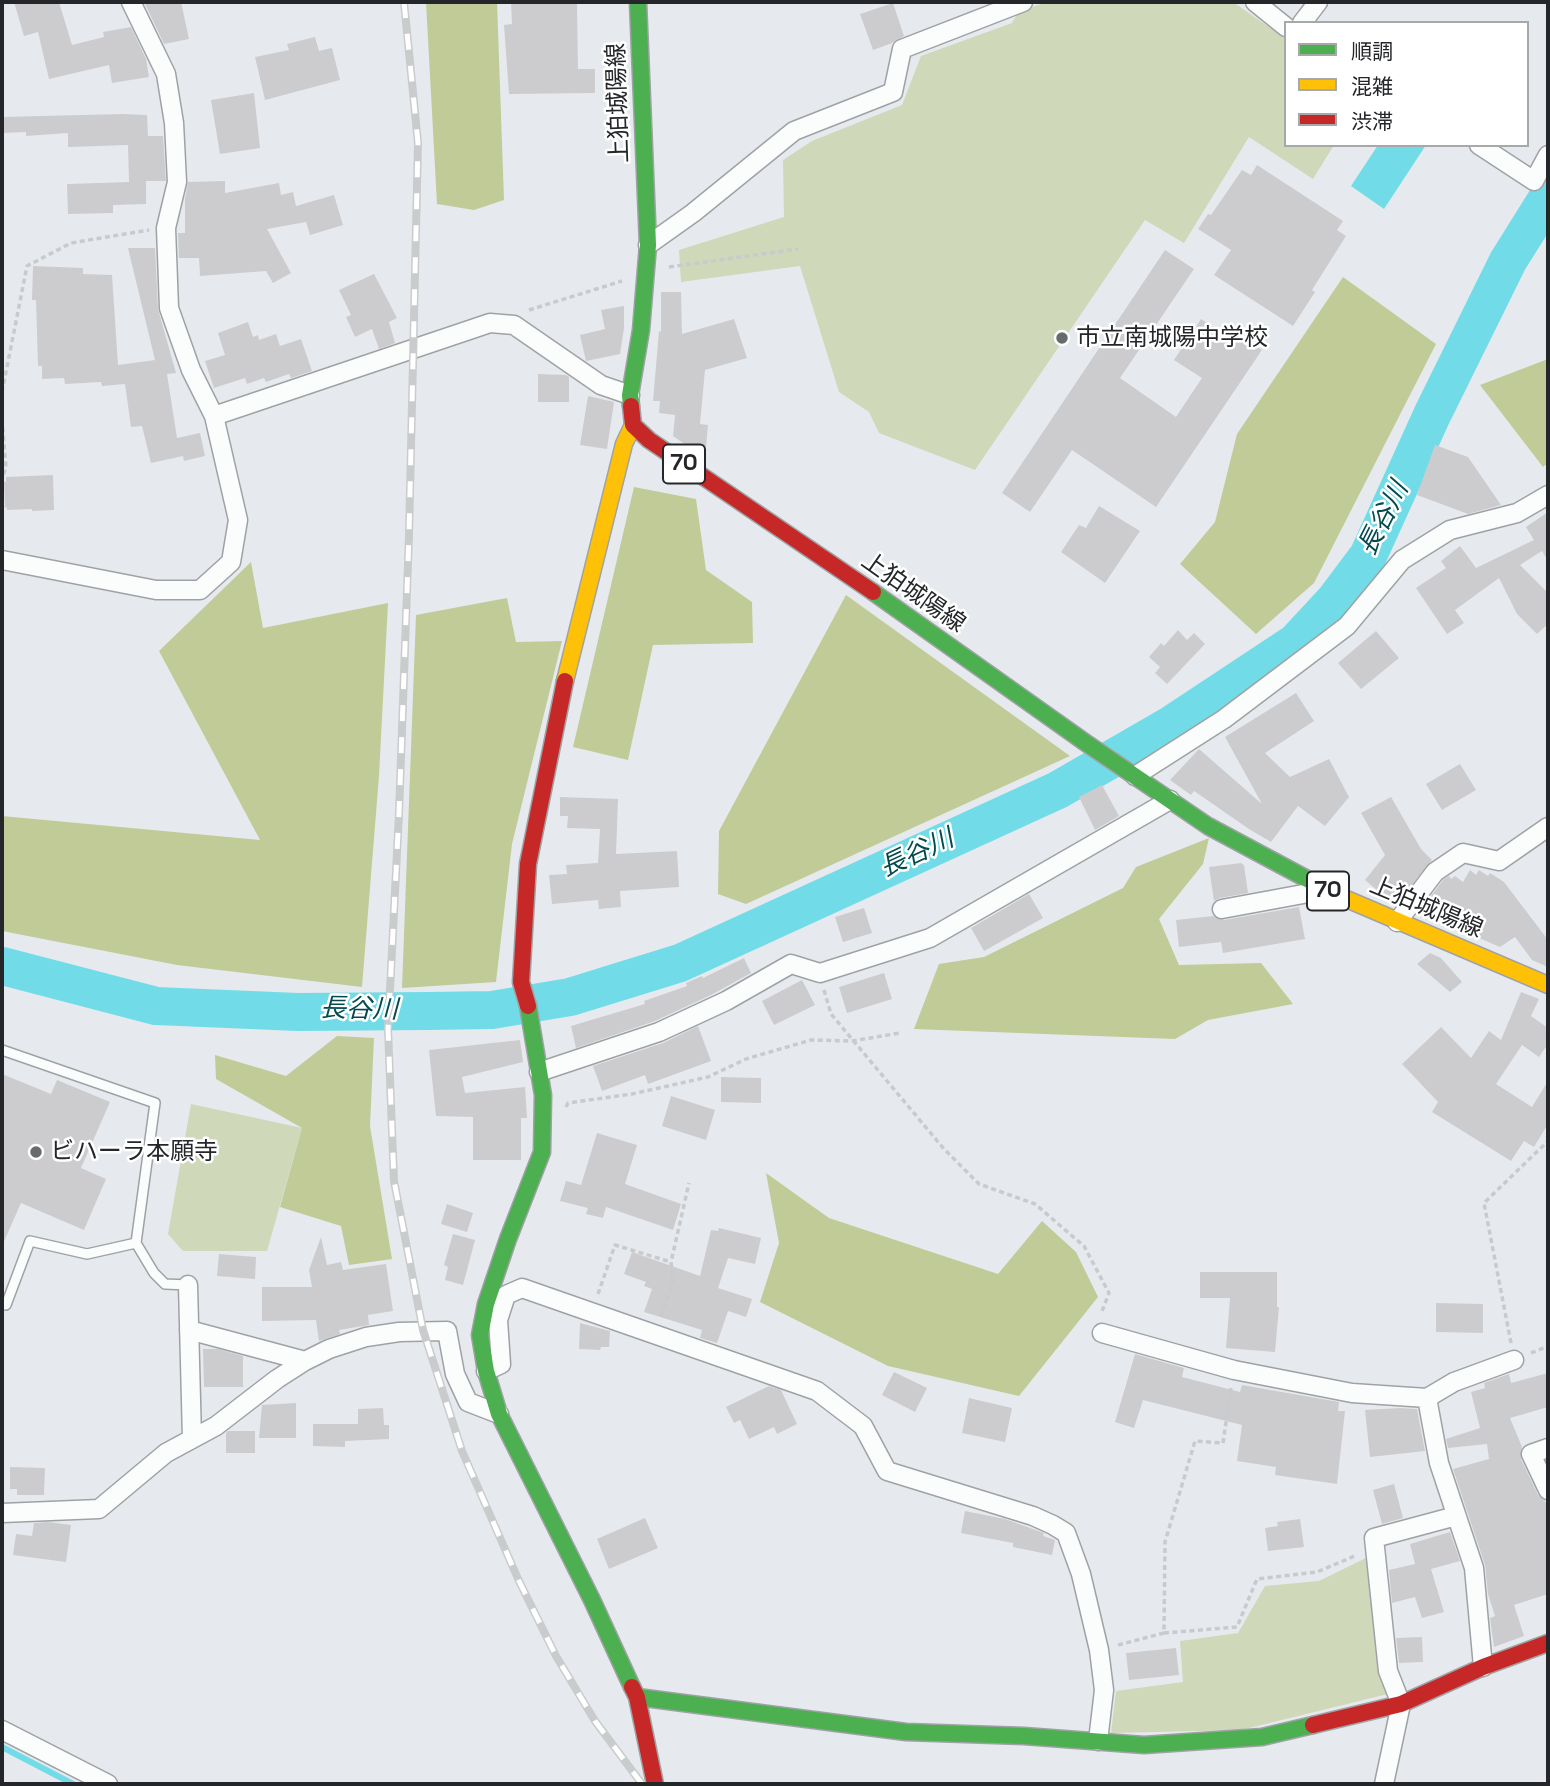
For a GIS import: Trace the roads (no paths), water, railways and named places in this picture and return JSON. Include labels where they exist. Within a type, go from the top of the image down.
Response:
[{"type":"street","points":[[2,560],[156,590],[200,590],[231,562],[238,520],[214,416],[191,370],[169,308],[166,228],[177,183],[174,123],[166,74],[131,2]]},
{"type":"street","name":"上狛城陽線","points":[[638,2],[648,245],[641,330],[630,395],[633,425],[649,440],[895,607],[1208,826],[1325,890],[1548,985]]},
{"type":"street","points":[[648,245],[693,213],[794,131],[892,92],[902,49],[1023,2]]},
{"type":"street","points":[[1255,2],[1284,25]]},
{"type":"street","points":[[1304,21],[1318,2]]},
{"type":"street","points":[[1482,147],[1534,181],[1548,155]]},
{"type":"street","points":[[214,416],[490,323],[514,325],[601,385],[630,395]]},
{"type":"street","points":[[633,425],[624,444],[566,678],[531,851],[521,982],[532,1022],[543,1095],[542,1153],[508,1239],[486,1304],[480,1335],[486,1371],[499,1413],[592,1600],[637,1698],[655,1784]]},
{"type":"street","points":[[1129,772],[1224,719],[1347,626],[1402,560],[1450,530],[1517,513],[1548,495]]},
{"type":"street","points":[[539,1072],[659,1032],[726,1001],[791,964],[820,973],[930,938],[1170,800]]},
{"type":"street","points":[[1396,922],[1435,872],[1463,853],[1499,861],[1548,827]]},
{"type":"street","points":[[1222,909],[1325,890]]},
{"type":"street","points":[[188,1285],[192,1439]]},
{"type":"street","points":[[486,1371],[501,1364],[498,1320],[506,1295],[522,1288],[817,1391],[863,1426],[887,1471],[1033,1516],[1059,1529],[1066,1534],[1081,1574],[1099,1650],[1104,1690],[1098,1741]]},
{"type":"street","points":[[1100,1328],[1234,1370],[1352,1393],[1427,1398],[1454,1382],[1514,1360]]},
{"type":"street","points":[[189,1330],[305,1361]]},
{"type":"street","points":[[2,1513],[99,1509],[166,1453],[216,1426],[277,1379],[330,1349],[366,1337],[400,1332],[447,1331],[455,1374],[468,1402],[499,1413]]},
{"type":"street","points":[[1427,1398],[1439,1463],[1475,1568],[1483,1667]]},
{"type":"street","points":[[1548,1448],[1531,1454],[1548,1490]]},
{"type":"street","points":[[1384,1784],[1401,1704],[1388,1671],[1374,1538],[1457,1516]]},
{"type":"street","points":[[637,1698],[906,1732],[1144,1745],[1262,1737],[1401,1704],[1483,1667],[1548,1643]]},
{"type":"street","points":[[2,1730],[108,1784]]},
{"type":"lane","points":[[2,1050],[155,1103],[136,1243],[153,1273],[165,1284],[188,1285]]},
{"type":"lane","points":[[6,1305],[30,1241],[87,1254],[136,1243]]},
{"type":"water","points":[[1377,147],[1425,147],[1384,209],[1351,186]]},
{"type":"waterway","name":"長谷川","points":[[2,966],[156,1006],[298,1012],[492,1010],[570,997],[680,963],[1058,790],[1169,726],[1296,642],[1335,600],[1368,556],[1432,415],[1508,261],[1548,197]]},
{"type":"waterway","points":[[2,1747],[73,1784]]},
{"type":"railway","points":[[404,2],[418,143],[409,535],[388,1029],[394,1181],[423,1330],[462,1451],[519,1581],[556,1656],[595,1721],[642,1784]]},
{"type":"place","name":"市立南城陽中学校","points":[[1062,338]]},
{"type":"place","name":"ビハーラ本願寺","points":[[36,1152]]}]
